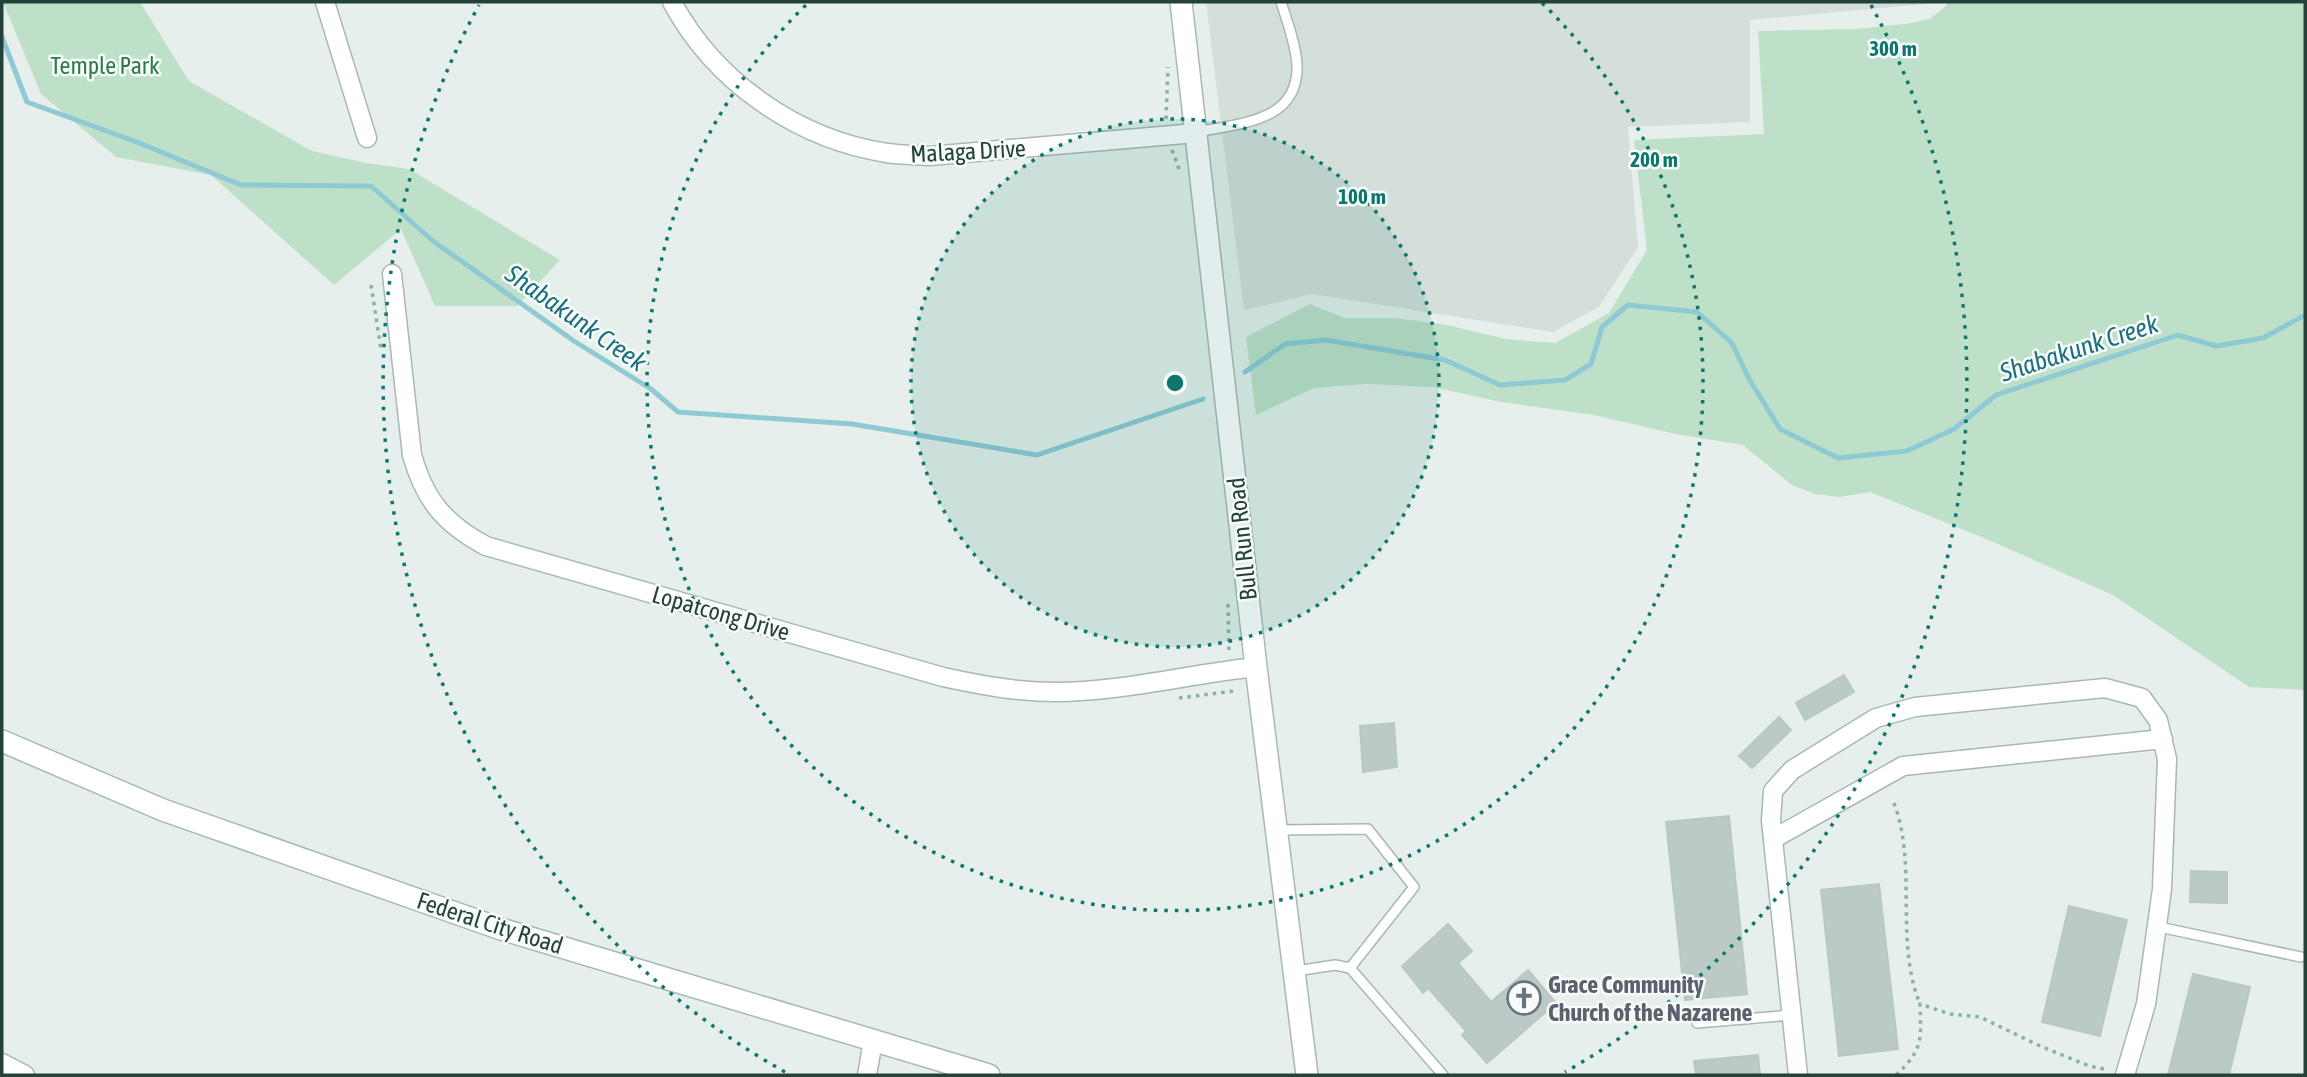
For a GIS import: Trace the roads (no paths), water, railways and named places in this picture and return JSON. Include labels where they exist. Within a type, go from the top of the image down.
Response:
[{"type":"street","points":[[325,2],[367,138]]},
{"type":"street","name":"Malaga Drive","points":[[671,2],[700,45],[724,72],[751,96],[797,124],[853,146],[888,153],[930,156],[1196,133]]},
{"type":"street","name":"Bull Run Road","points":[[1181,2],[1256,667],[1307,1075]]},
{"type":"street","name":"Lopatcong Drive","points":[[392,274],[412,455],[418,478],[446,520],[486,546],[979,685],[1055,692],[1100,690],[1256,667]]},
{"type":"street","points":[[1798,1075],[1771,821],[1773,792],[1792,770],[1876,718],[1915,707],[2105,688],[2142,698],[2158,720],[2167,759],[2158,927],[2146,1004],[2125,1075]]},
{"type":"street","points":[[1773,839],[1903,766],[2162,739]]},
{"type":"street","name":"Federal City Road","points":[[2,741],[163,810],[501,929],[989,1075]]},
{"type":"street","points":[[867,1075],[873,1041]]},
{"type":"street","points":[[2,1063],[25,1075]]},
{"type":"lane","points":[[1196,133],[1264,118],[1286,103],[1296,88],[1297,63],[1281,2]]},
{"type":"lane","points":[[1276,830],[1368,828],[1414,887],[1350,968]]},
{"type":"lane","points":[[2158,927],[2301,957]]},
{"type":"lane","points":[[1294,972],[1335,965],[1350,968],[1443,1075]]},
{"type":"lane","points":[[1697,1023],[1791,1015]]},
{"type":"waterway","name":"Shabakunk Creek","points":[[2,37],[27,102],[137,142],[241,185],[371,186],[433,241],[574,341],[651,389],[678,412],[852,424],[1037,455],[1203,399]]},
{"type":"waterway","name":"Shabakunk Creek","points":[[1245,372],[1285,344],[1326,340],[1445,360],[1500,385],[1565,380],[1591,364],[1602,327],[1628,305],[1697,312],[1732,343],[1749,379],[1780,429],[1838,458],[1907,451],[1954,429],[1996,395],[2178,335],[2216,346],[2263,338],[2305,315]]},
{"type":"place","name":"Grace Community Church of the Nazarene","points":[[1524,998]]},
{"type":"park label","name":"Temple Park","points":[[105,65]]}]
